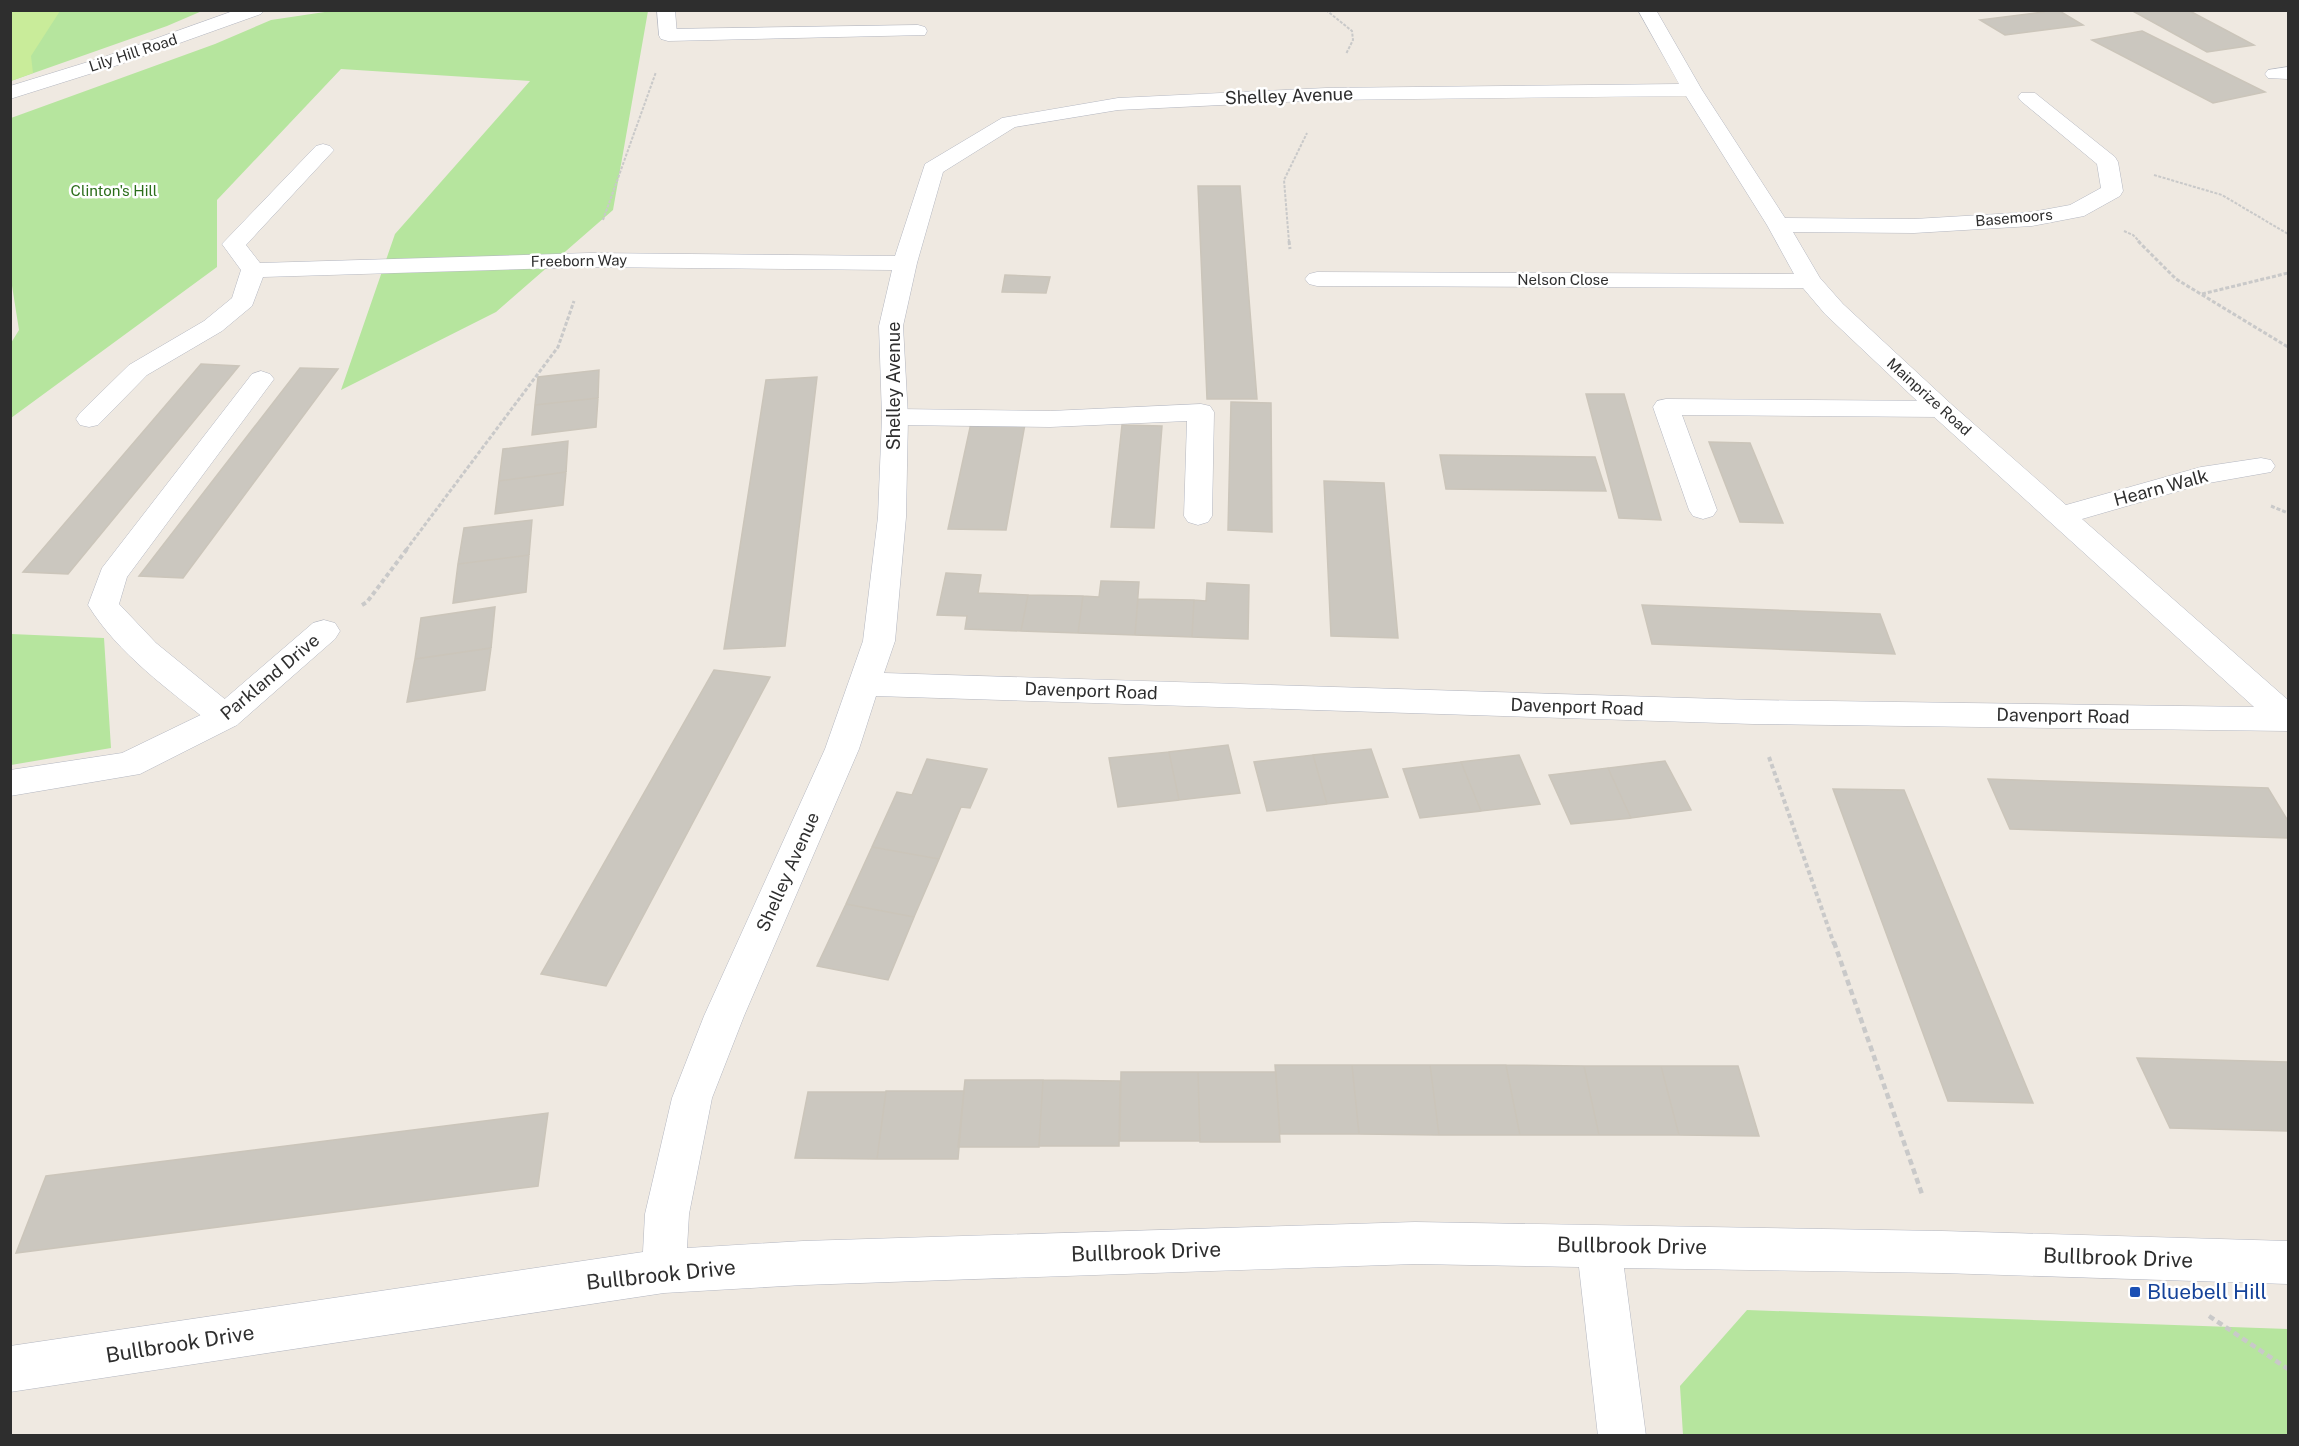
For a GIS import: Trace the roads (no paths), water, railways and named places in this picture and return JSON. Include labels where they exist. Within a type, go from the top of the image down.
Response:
[{"type":"street","name":"Lily Hill Road","points":[[10,93],[121,58],[255,10]]},
{"type":"street","points":[[666,10],[668,35],[918,31]]},
{"type":"street","name":"Mainprize Road","points":[[1647,10],[1692,90],[1778,225],[1810,281],[1834,309],[1941,409],[2289,718]]},
{"type":"street","name":"Shelley Avenue","points":[[664,1271],[667,1214],[692,1098],[724,1016],[842,749],[879,641],[892,517],[895,417],[891,326],[905,263],[933,169],[1008,122],[1118,104],[1326,94],[1692,90]]},
{"type":"street","name":"Basemoors","points":[[1778,225],[1914,226],[2032,219],[2076,211],[2112,190],[2107,162],[2028,97]]},
{"type":"street","points":[[89,418],[138,370],[213,326],[243,301],[253,270],[234,244],[323,150]]},
{"type":"street","name":"Freeborn Way","points":[[253,270],[589,260],[905,263]]},
{"type":"street","name":"Nelson Close","points":[[1317,279],[1810,281]]},
{"type":"street","points":[[225,717],[178,680],[122,630],[103,605],[113,575],[261,379]]},
{"type":"street","points":[[1703,510],[1666,407],[1941,409]]},
{"type":"street","points":[[895,417],[1050,419],[1201,412],[1198,516]]},
{"type":"street","name":"Hearn Walk","points":[[2062,515],[2201,476],[2261,466]]},
{"type":"street","name":"Parkland Drive","points":[[10,783],[128,765],[225,717],[324,631]]},
{"type":"street","name":"Davenport Road","points":[[866,684],[1753,712],[2289,718]]},
{"type":"street","name":"Bullbrook Drive","points":[[10,1369],[664,1271],[803,1263],[1403,1244],[1599,1245],[1942,1252],[2289,1263]]},
{"type":"street","points":[[1599,1245],[1622,1436]]},
{"type":"place","name":"Bluebell Hill","points":[[2135,1292]]},
{"type":"park label","name":"Clinton's Hill","points":[[114,191]]}]
